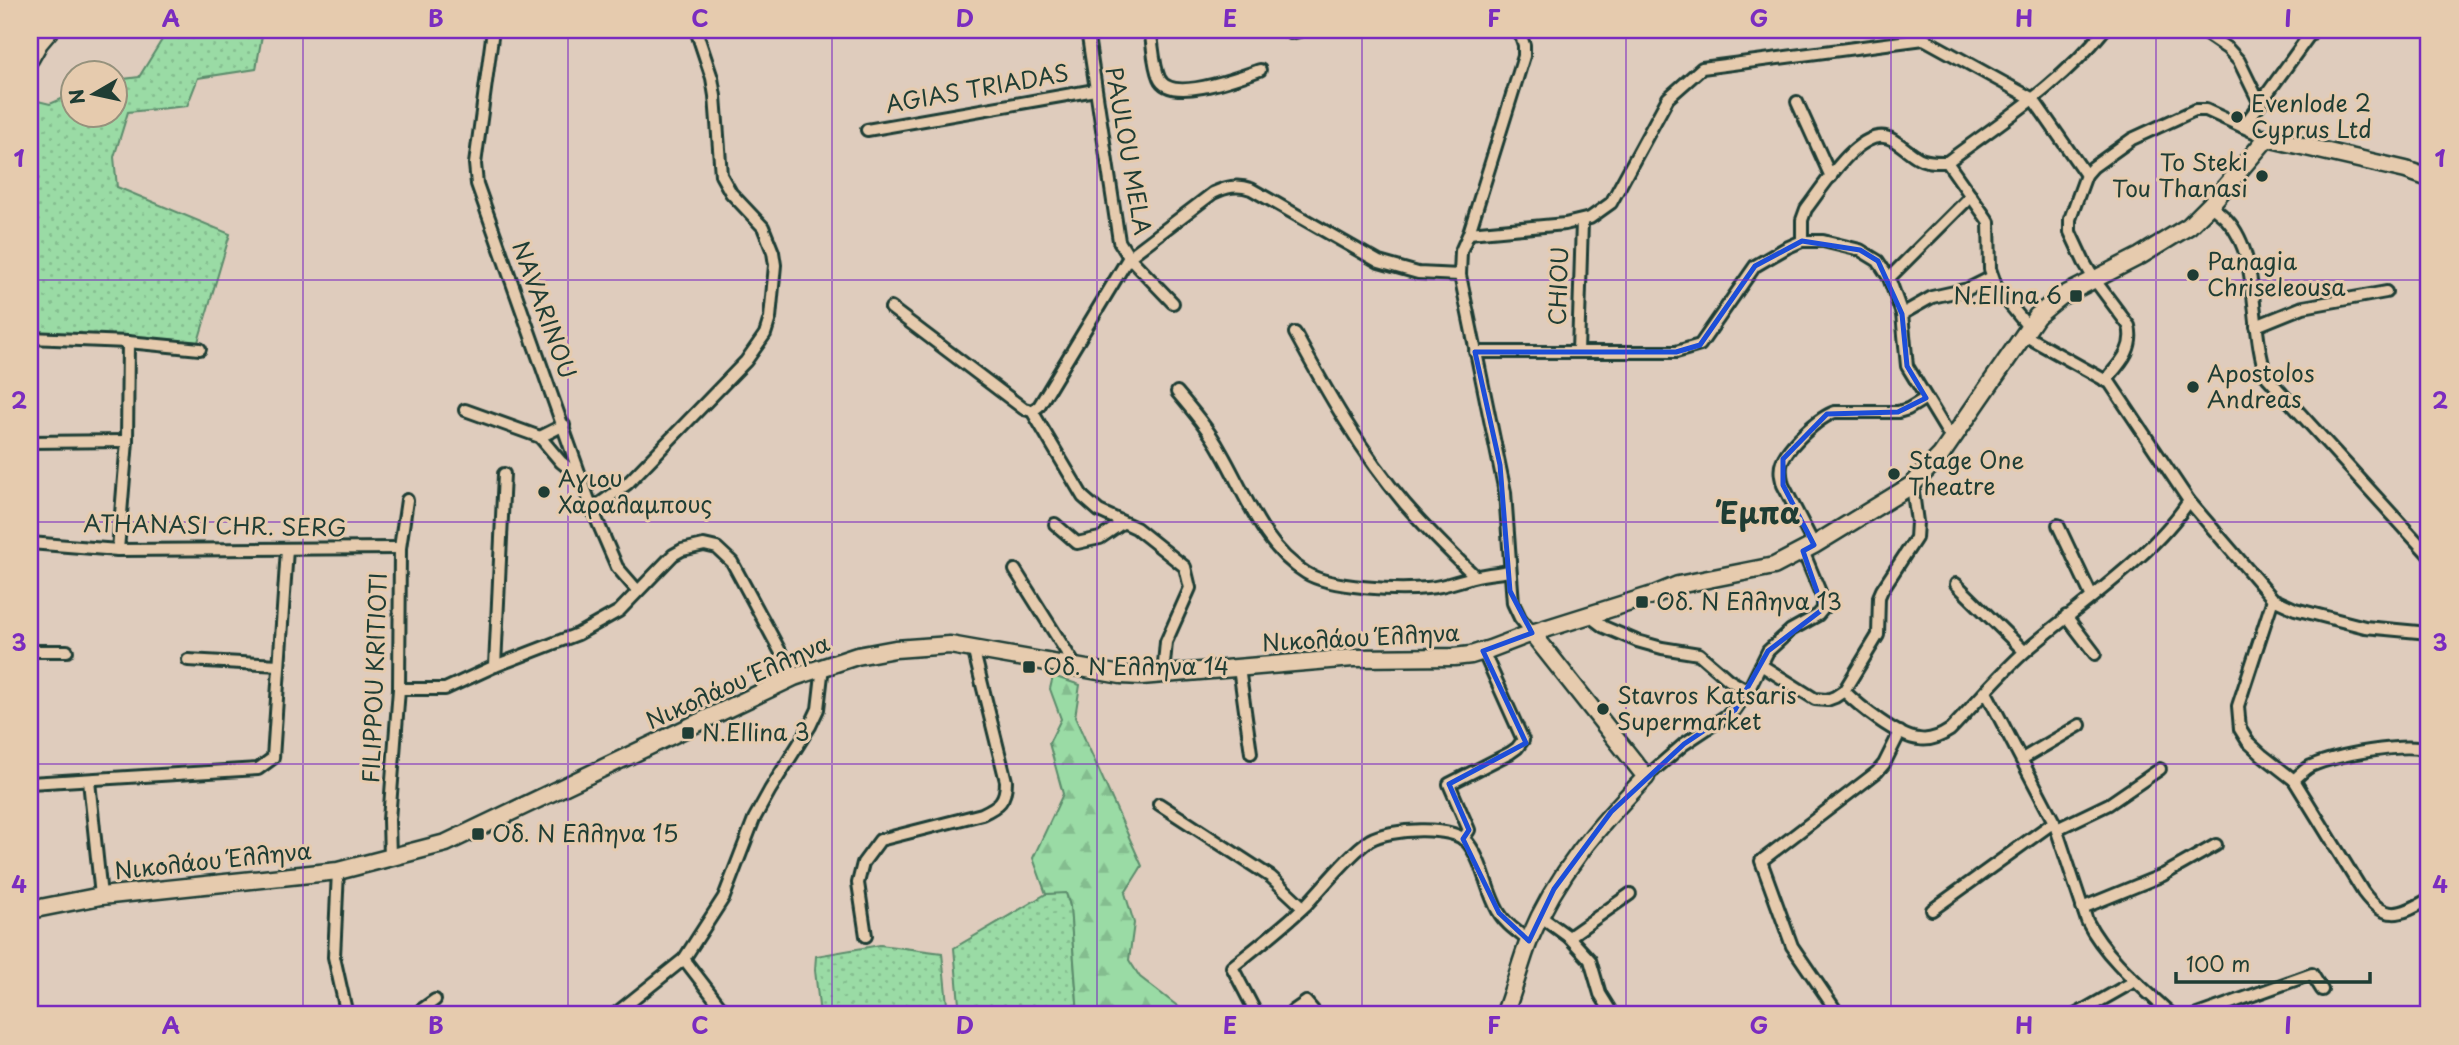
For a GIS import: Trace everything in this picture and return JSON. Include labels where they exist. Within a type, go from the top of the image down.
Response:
[{"type":"street","points":[[30,59],[34,39],[50,30]]},
{"type":"street","name":"NAVARINOU","points":[[493,30],[475,164],[477,184],[592,509],[617,567],[637,590]]},
{"type":"street","points":[[592,509],[627,484],[746,360],[765,334],[770,318],[775,265],[773,252],[763,227],[731,193],[721,175],[713,87],[696,30]]},
{"type":"street","name":"PAULOU MELA","points":[[1087,30],[1119,241],[1129,257],[1173,303]]},
{"type":"street","points":[[1150,30],[1159,79],[1175,90],[1212,85],[1260,70]]},
{"type":"street","points":[[1285,30],[1291,33],[1303,30]]},
{"type":"street","points":[[1519,30],[1524,56],[1461,251],[1460,275],[1505,492],[1513,603],[1532,633],[1646,777]]},
{"type":"street","points":[[1802,241],[1803,214],[1856,147],[1864,141],[1883,137],[1894,141],[1916,159],[1947,162],[2033,99],[2076,62],[2104,30]]},
{"type":"street","points":[[2200,30],[2228,48],[2239,61],[2260,104]]},
{"type":"street","points":[[2243,127],[2313,30]]},
{"type":"street","points":[[1469,233],[1583,222],[1611,203],[1668,98],[1702,68],[1922,34],[2033,99],[2086,175]]},
{"type":"street","name":"AGIAS TRIADAS","points":[[867,130],[1095,90]]},
{"type":"street","points":[[1797,102],[1831,177]]},
{"type":"street","points":[[2105,381],[2126,355],[2132,336],[2129,326],[2094,279],[2069,226],[2086,175],[2132,139],[2195,110],[2206,110],[2267,138],[2406,170],[2429,178]]},
{"type":"street","name":"Νικολάου Έλληνα","points":[[30,910],[101,896],[338,871],[446,843],[794,677],[857,656],[950,645],[1121,676],[1163,675],[1353,658],[1454,657],[1483,651],[1656,594],[1678,584],[1767,568],[1809,548],[1912,485],[1941,455],[2026,332],[2048,306],[2189,226],[2267,138]]},
{"type":"street","points":[[1947,162],[1989,222],[1992,276],[1997,289],[2026,332],[2105,381],[2117,392],[2189,500],[2273,599],[2295,609],[2352,624],[2429,634]]},
{"type":"street","points":[[1032,411],[1039,406],[1129,257],[1213,193],[1235,186],[1251,189],[1379,262],[1418,273],[1460,275]]},
{"type":"street","points":[[1889,278],[1971,195]]},
{"type":"street","points":[[2210,205],[2228,221],[2248,262],[2258,348],[2267,377],[2429,555]]},
{"type":"street","name":"CHIOU","points":[[1578,352],[1583,222]]},
{"type":"street","points":[[1475,352],[1676,352],[1700,345],[1755,266],[1802,241],[1823,241],[1860,250],[1878,261],[1889,278],[1902,314],[1907,366],[1952,440]]},
{"type":"street","points":[[1902,314],[1932,297],[1968,289],[1992,276]]},
{"type":"street","points":[[2256,326],[2303,307],[2386,292]]},
{"type":"street","points":[[891,308],[1024,409],[1032,411],[1083,497],[1099,511],[1136,528],[1185,567],[1189,588],[1166,642],[1163,675]]},
{"type":"street","points":[[1295,333],[1329,394],[1379,470],[1405,504],[1475,576]]},
{"type":"street","points":[[30,338],[128,342],[200,349]]},
{"type":"street","points":[[118,550],[127,441],[128,342]]},
{"type":"street","points":[[1177,391],[1220,450],[1265,532],[1282,553],[1307,574],[1318,579],[1401,589],[1439,587],[1475,576],[1510,571]]},
{"type":"street","points":[[1508,1014],[1529,941],[1540,916],[1585,843],[1646,777],[1684,744],[1735,710],[1768,651],[1779,639],[1818,615],[1823,608],[1809,548],[1780,475],[1783,459],[1814,424],[1827,414],[1858,411],[1898,412],[1908,410],[1926,398]]},
{"type":"street","points":[[465,410],[540,437],[561,462],[582,478]]},
{"type":"street","points":[[540,437],[564,425]]},
{"type":"street","points":[[30,442],[127,441]]},
{"type":"street","points":[[495,666],[503,474]]},
{"type":"street","points":[[1761,665],[1815,699],[1828,700],[1843,691],[1878,635],[1882,590],[1916,538],[1917,522],[1912,485]]},
{"type":"street","name":"FILIPPOU KRITIOTI","points":[[390,857],[389,820],[400,690],[400,548],[407,500]]},
{"type":"street","points":[[1843,691],[1860,707],[1900,732],[1921,740],[1942,735],[1950,730],[2025,651],[2147,550],[2189,500]]},
{"type":"street","points":[[1055,524],[1077,543],[1100,538],[1122,523]]},
{"type":"street","points":[[2058,525],[2091,595]]},
{"type":"street","name":"ATHANASI CHR. SERG","points":[[30,543],[118,550],[400,548]]},
{"type":"street","points":[[400,690],[445,689],[495,666],[578,634],[619,611],[673,555],[704,545],[717,548],[732,562],[794,677]]},
{"type":"street","points":[[30,783],[258,769],[273,758],[288,549]]},
{"type":"street","points":[[1015,569],[1076,667]]},
{"type":"street","points":[[1956,584],[2025,651]]},
{"type":"street","points":[[2273,599],[2238,706],[2239,729],[2248,742],[2294,780],[2370,901],[2384,912],[2403,912],[2429,899]]},
{"type":"street","points":[[1588,615],[1604,627],[1637,641],[1699,654],[1729,680],[1748,691]]},
{"type":"street","points":[[2066,616],[2095,654]]},
{"type":"street","points":[[866,936],[858,883],[863,863],[880,840],[982,814],[1003,801],[1006,781],[973,648]]},
{"type":"street","points":[[30,651],[67,652]]},
{"type":"street","points":[[1463,839],[1469,830],[1449,784],[1517,748],[1523,740],[1483,651]]},
{"type":"street","points":[[188,660],[279,665]]},
{"type":"street","points":[[614,1015],[684,959],[723,897],[754,819],[818,709],[823,666]]},
{"type":"street","points":[[1240,668],[1251,753]]},
{"type":"street","points":[[1986,692],[2055,826],[2082,908],[2094,934],[2135,981],[2172,1015]]},
{"type":"street","points":[[2022,759],[2080,725]]},
{"type":"street","points":[[1839,1015],[1792,946],[1761,861],[1877,772],[1900,732]]},
{"type":"street","points":[[2294,780],[2310,767],[2373,751],[2413,746],[2429,750]]},
{"type":"street","points":[[1932,910],[2055,826],[2109,804],[2160,769]]},
{"type":"street","points":[[89,781],[101,896]]},
{"type":"street","points":[[1159,804],[1271,877],[1303,907]]},
{"type":"street","points":[[1257,1015],[1232,967],[1303,907],[1363,845],[1383,835],[1434,830],[1448,832],[1463,839],[1468,843],[1480,867],[1499,913],[1506,923],[1529,941]]},
{"type":"street","points":[[2082,908],[2163,875],[2216,845]]},
{"type":"street","points":[[338,871],[334,957],[347,1015]]},
{"type":"street","points":[[1569,937],[1630,894]]},
{"type":"street","points":[[1540,916],[1569,937],[1590,960],[1600,994],[1613,1015]]},
{"type":"street","points":[[684,959],[727,1015]]},
{"type":"street","points":[[2197,1015],[2312,974],[2322,990]]},
{"type":"street","points":[[2075,1015],[2135,981]]},
{"type":"street","points":[[414,1015],[435,1000]]},
{"type":"street","points":[[1293,1011],[1306,1002],[1317,1015]]},
{"type":"highlighted area","points":[[1802,241],[1860,250],[1878,261],[1902,314],[1907,366],[1926,398],[1898,412],[1827,414],[1783,459],[1783,485],[1814,545],[1803,551],[1823,609],[1768,651],[1735,710],[1684,744],[1611,812],[1554,889],[1529,941],[1499,913],[1463,839],[1469,830],[1449,784],[1526,743],[1483,651],[1532,633],[1510,591],[1500,465],[1475,352],[1676,352],[1700,345],[1755,266]]},
{"type":"green space","points":[[168,30],[263,30],[256,69],[198,78],[187,106],[130,112],[130,78],[139,77]]},
{"type":"green space","points":[[30,99],[50,104],[60,100],[60,130],[122,130],[114,157],[117,187],[230,234],[198,342],[30,333]]},
{"type":"green space","points":[[1053,676],[1080,685],[1075,717],[1142,866],[1125,893],[1134,923],[1129,960],[1140,977],[1189,1015],[1078,1015],[1070,906],[1066,893],[1046,894],[1033,858],[1063,794],[1049,743],[1061,719],[1050,689]]},
{"type":"green space","points":[[1066,892],[1070,906],[1078,1015],[960,1015],[954,948],[1046,894]]},
{"type":"green space","points":[[880,945],[942,953],[948,1015],[820,1015],[816,956]]},
{"type":"place","name":"Evenlode 2 Cyprus Ltd","points":[[2237,117]]},
{"type":"place","name":"To Steki Tou Thanasi","points":[[2262,176]]},
{"type":"place","name":"Panagia Chriseleousa","points":[[2193,275]]},
{"type":"place","name":"N.Ellina 6","points":[[2076,296]]},
{"type":"place","name":"Apostolos Andreas","points":[[2193,387]]},
{"type":"place","name":"Stage One Theatre","points":[[1894,474]]},
{"type":"place","name":"Αγιου Χαραλαμπους","points":[[544,492]]},
{"type":"place","name":"Οδ. Ν Ελληνα 13","points":[[1642,602]]},
{"type":"place","name":"Οδ. Ν Ελληνα 14","points":[[1029,667]]},
{"type":"place","name":"Stavros Katsaris Supermarket","points":[[1603,709]]},
{"type":"place","name":"N.Ellina 3","points":[[688,733]]},
{"type":"place","name":"Οδ. Ν Ελληνα 15","points":[[478,834]]},
{"type":"district","name":"Έμπα","points":[[1760,514]]}]
